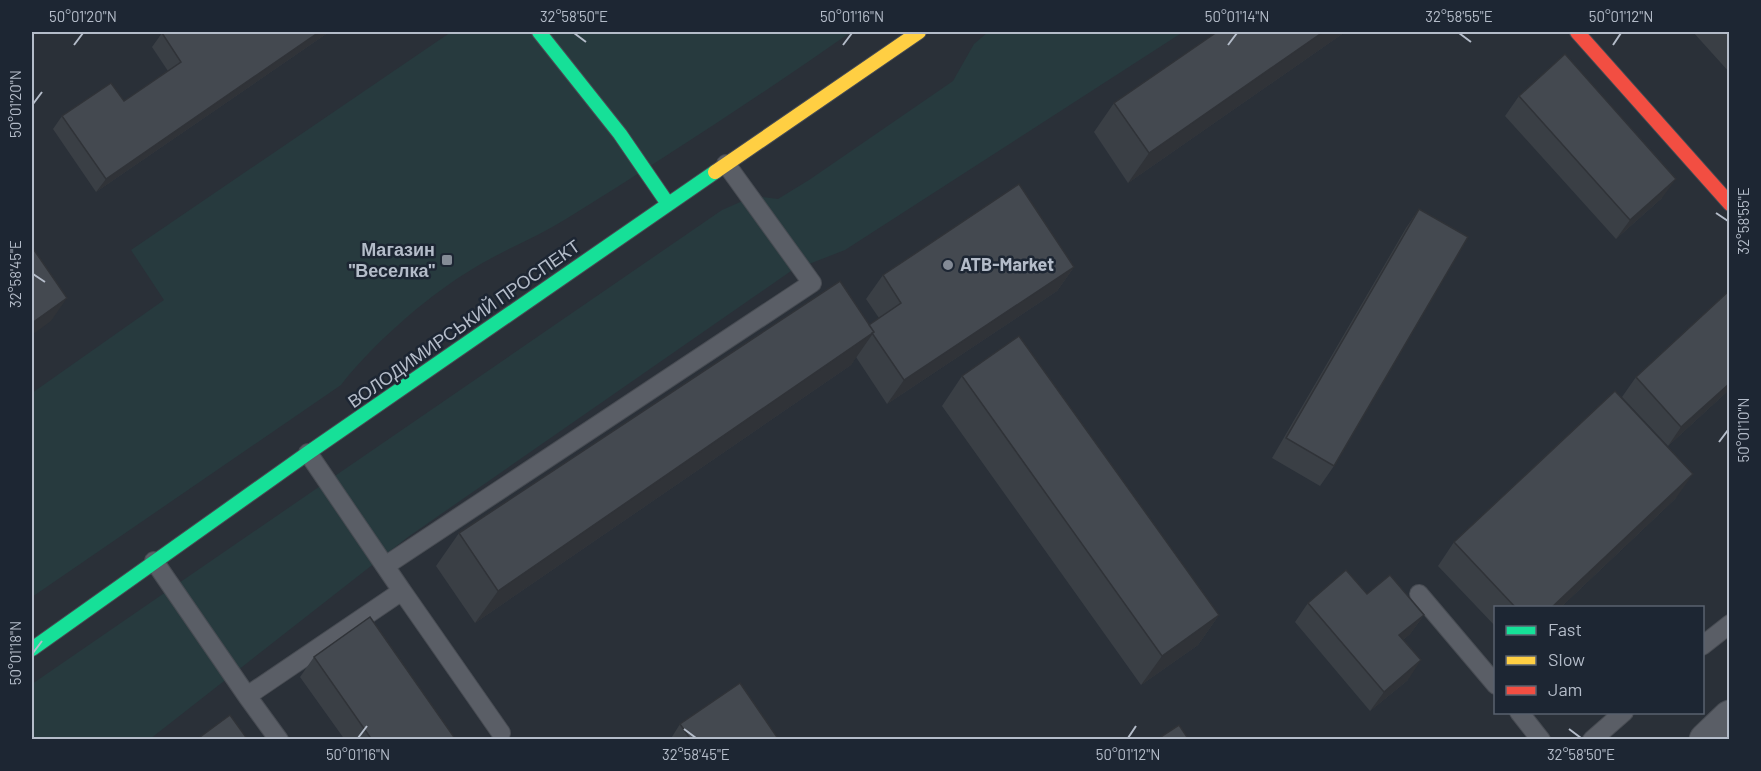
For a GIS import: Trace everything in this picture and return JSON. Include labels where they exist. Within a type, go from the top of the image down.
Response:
[{"type":"main road","points":[[538,32],[620,134],[668,204]]},
{"type":"main road","name":"ВОЛОДИМИРСЬКИЙ ПРОСПЕКТ","points":[[32,649],[308,453],[919,32]]},
{"type":"main road","points":[[1577,32],[1730,204]]},
{"type":"street","points":[[1706,740],[1730,717]]},
{"type":"lane","points":[[385,566],[812,283],[726,164]]},
{"type":"lane","points":[[308,453],[501,733]]},
{"type":"lane","points":[[154,561],[279,740]]},
{"type":"lane","points":[[247,696],[402,591]]},
{"type":"lane","points":[[1419,594],[1494,683]]},
{"type":"lane","points":[[1704,644],[1730,624]]},
{"type":"lane","points":[[1521,714],[1541,740]]},
{"type":"lane","points":[[1592,740],[1622,714]]},
{"type":"green space","points":[[451,32],[851,32],[674,151],[554,226],[478,265],[450,284],[383,339],[341,385],[32,597],[32,393],[164,300],[131,250]]},
{"type":"green space","points":[[988,32],[1183,32],[845,250],[791,271],[408,537],[150,739],[32,740],[32,684],[722,210],[754,196],[778,199],[809,180],[953,81],[974,44]]},
{"type":"building","points":[[319,32],[106,179],[62,116],[111,83],[124,101],[181,62],[162,33]]},
{"type":"building","points":[[1217,32],[1323,32],[1149,153],[1114,103]]},
{"type":"building","points":[[1565,54],[1676,179],[1630,220],[1519,96]]},
{"type":"building","points":[[1019,184],[1074,267],[904,380],[869,325],[901,303],[883,275]]},
{"type":"building","points":[[1419,209],[1468,237],[1334,466],[1286,438]]},
{"type":"building","points":[[32,247],[67,298],[32,323]]},
{"type":"building","points":[[840,281],[874,332],[498,591],[459,533]]},
{"type":"building","points":[[1730,290],[1730,383],[1681,427],[1636,377]]},
{"type":"building","points":[[1019,336],[1219,615],[1162,656],[962,376]]},
{"type":"building","points":[[1615,391],[1693,474],[1553,606],[1514,606],[1454,542]]},
{"type":"building","points":[[1346,570],[1367,594],[1390,575],[1424,615],[1399,635],[1421,660],[1384,692],[1308,603]]},
{"type":"building","points":[[370,617],[456,740],[372,740],[314,657]]},
{"type":"building","points":[[740,683],[779,740],[691,740],[680,724]]},
{"type":"building","points":[[230,715],[248,740],[196,740]]},
{"type":"building","points":[[1179,725],[1189,740],[1156,740]]},
{"type":"traffic: fast","points":[[539,32],[620,134],[668,204]]},
{"type":"traffic: fast","points":[[32,649],[308,453],[715,172]]},
{"type":"traffic: slow","points":[[715,172],[919,32]]},
{"type":"traffic: jam","points":[[1577,32],[1730,204]]},
{"type":"place","name":"Магазин \"Веселка\"","points":[[447,260]]},
{"type":"place","name":"ATB-Market","points":[[948,265]]}]
